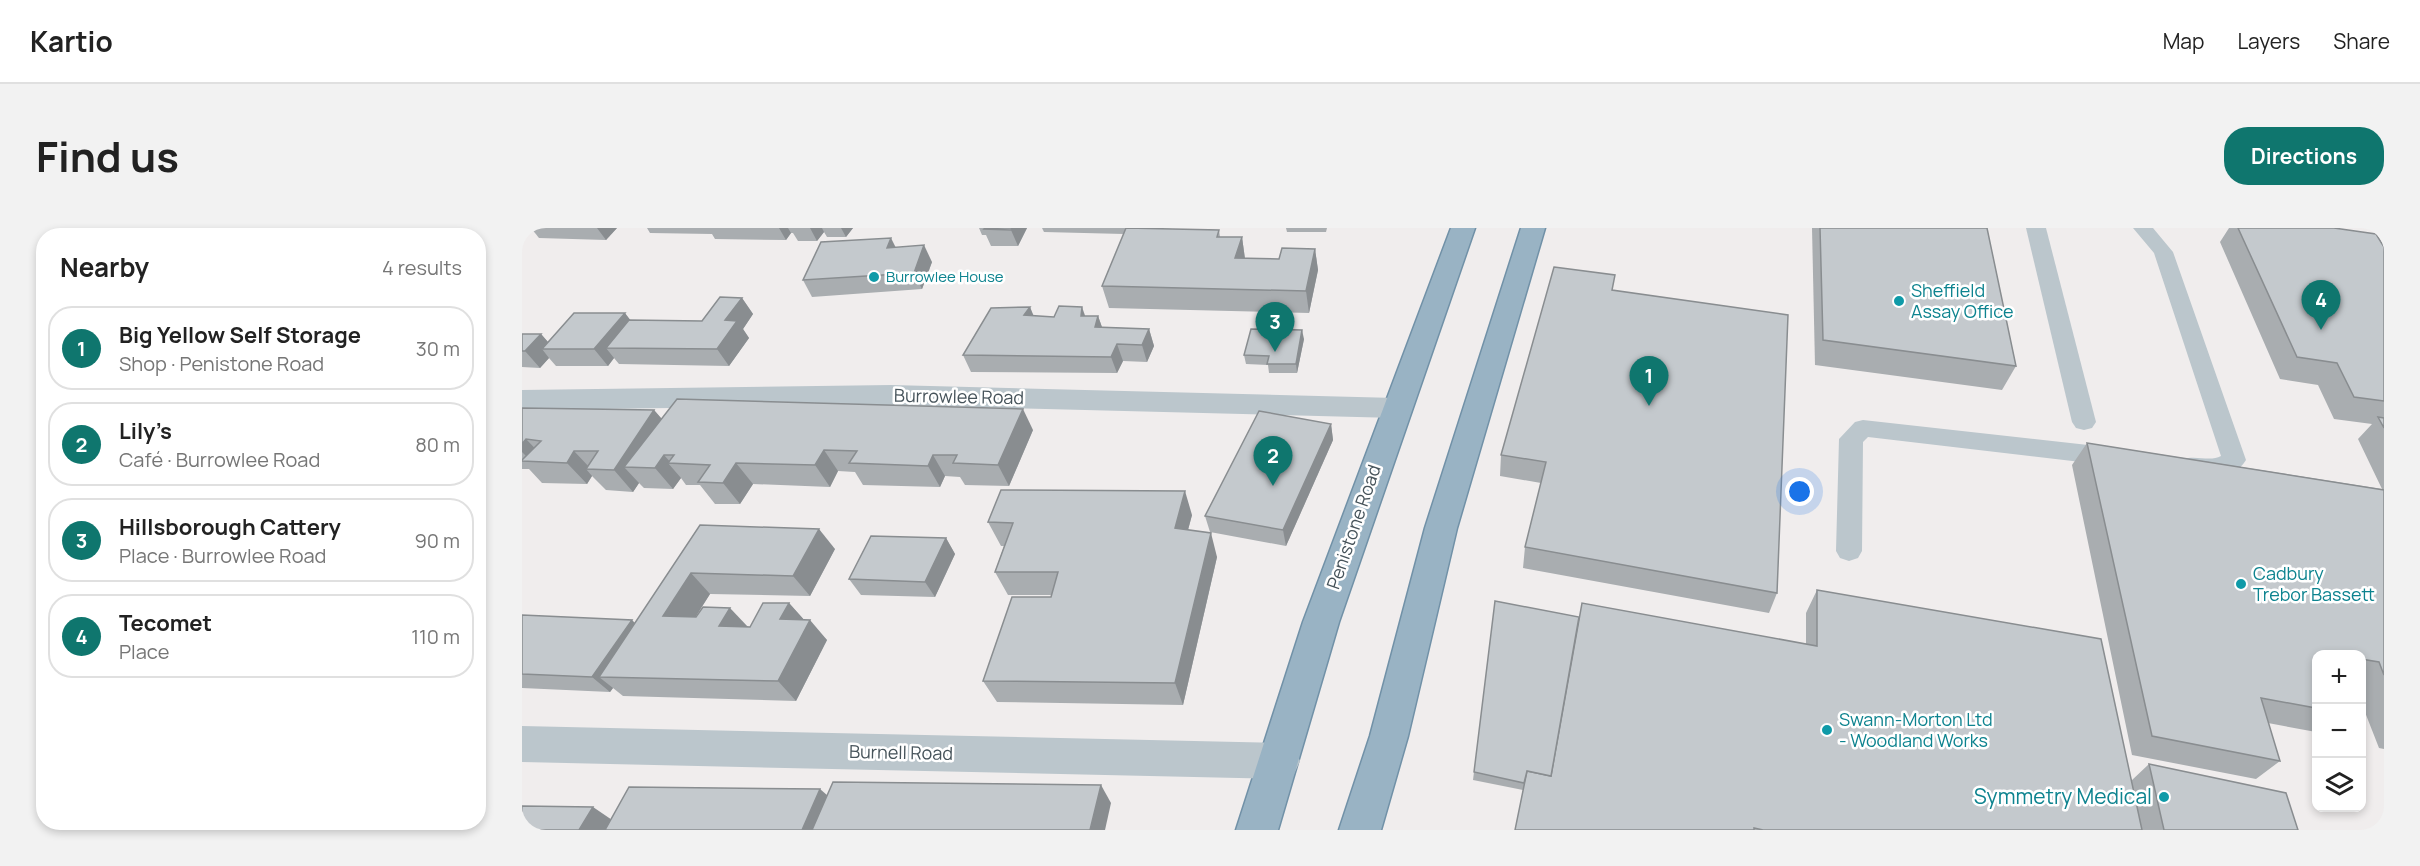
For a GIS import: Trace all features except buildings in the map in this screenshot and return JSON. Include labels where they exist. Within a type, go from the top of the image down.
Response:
[{"type":"highway","name":"Penistone Road","points":[[1257,830],[1280,761],[1320,623],[1463,228]]},
{"type":"highway","points":[[1360,830],[1389,736],[1441,528],[1533,228]]},
{"type":"street","name":"Burrowlee Road","points":[[522,400],[891,396],[1396,408]]},
{"type":"street","name":"Burnell Road","points":[[522,744],[1280,761]]},
{"type":"lane","points":[[2036,228],[2084,422]]},
{"type":"lane","points":[[2144,228],[2163,252],[2234,460],[2219,468],[2172,463]]},
{"type":"lane","points":[[1849,551],[1851,438],[1863,428],[2136,459]]},
{"type":"place","name":"Burrowlee House","points":[[874,277]]},
{"type":"place","name":"Sheffield Assay Office","points":[[1899,301]]},
{"type":"place","name":"Tecomet","points":[[2321,330]]},
{"type":"place","name":"Hillsborough Cattery","points":[[1275,352]]},
{"type":"place","name":"Big Yellow Self Storage","points":[[1649,406]]},
{"type":"place","name":"Lily’s","points":[[1273,486]]},
{"type":"place","name":"Cadbury Trebor Bassett","points":[[2241,584]]},
{"type":"place","name":"Swann-Morton Ltd - Woodland Works","points":[[1827,730]]},
{"type":"place","name":"Symmetry Medical","points":[[2164,797]]}]
